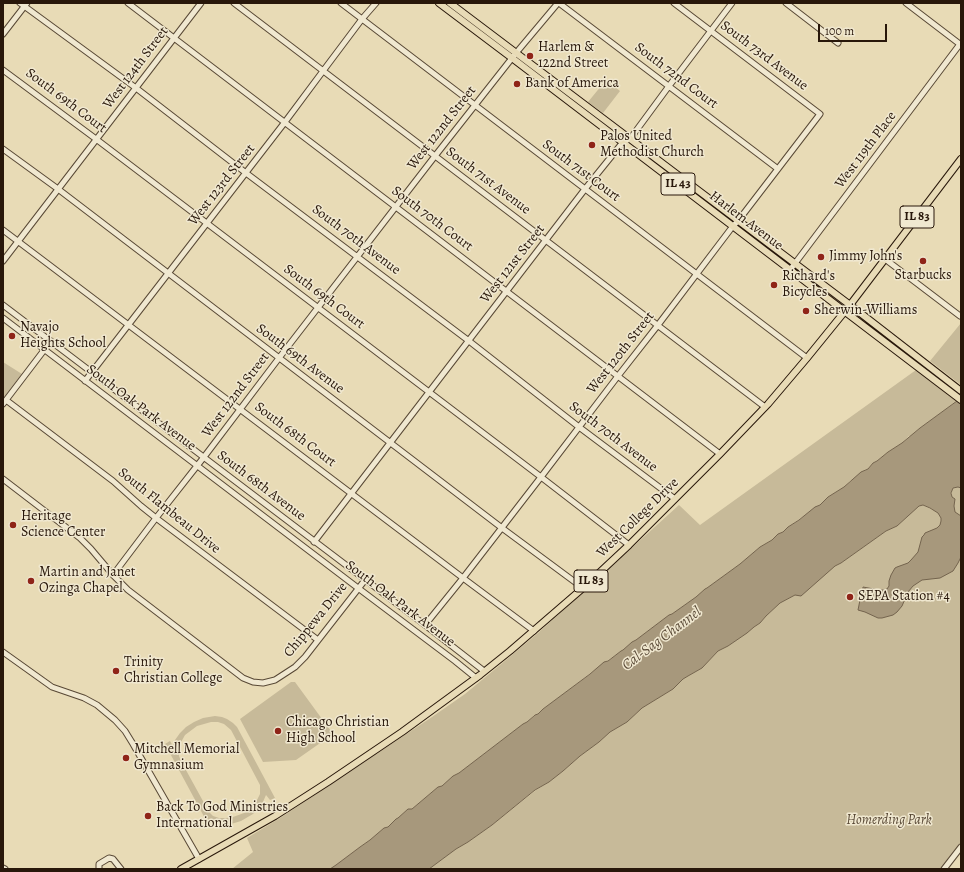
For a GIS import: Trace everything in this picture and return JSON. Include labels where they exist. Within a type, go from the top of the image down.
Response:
[{"type":"main road","name":"Harlem Avenue","points":[[439,3],[630,139],[850,305],[952,388],[961,400]]},
{"type":"main road","name":"Harlem Avenue","points":[[450,3],[622,142],[845,312],[952,388],[961,391]]},
{"type":"main road","name":"West College Drive","points":[[181,869],[275,816],[402,732],[476,678],[534,631],[583,588],[629,545],[765,407],[845,312],[961,159]]},
{"type":"street","name":"South 70th Court","points":[[128,3],[720,454]]},
{"type":"street","name":"West 124th Street","points":[[3,261],[201,3]]},
{"type":"street","name":"South 71st Avenue","points":[[234,3],[765,407]]},
{"type":"street","name":"South 71st Court","points":[[341,3],[807,358]]},
{"type":"street","name":"West 123rd Street","points":[[85,381],[207,224],[362,19],[376,3]]},
{"type":"street","name":"West 122nd Street","points":[[113,575],[396,206],[514,55],[558,3]]},
{"type":"street","name":"South 72nd Court","points":[[558,3],[778,169]]},
{"type":"street","name":"South 73rd Avenue","points":[[674,3],[820,114]]},
{"type":"street","points":[[622,142],[630,139],[732,3]]},
{"type":"street","points":[[786,3],[838,44]]},
{"type":"street","points":[[907,3],[961,44]]},
{"type":"street","points":[[3,34],[24,4]]},
{"type":"street","name":"South 70th Avenue","points":[[24,4],[675,499]]},
{"type":"street","name":"West 119th Place","points":[[790,270],[961,44]]},
{"type":"street","name":"South 69th Court","points":[[3,70],[96,139],[629,545]]},
{"type":"street","name":"West 120th Street","points":[[425,625],[502,528],[820,114]]},
{"type":"street","name":"West 121st Street","points":[[314,542],[622,142]]},
{"type":"street","name":"South 69th Avenue","points":[[3,149],[58,189],[390,443],[583,588]]},
{"type":"street","name":"South 68th Court","points":[[3,230],[534,631]]},
{"type":"street","points":[[884,259],[960,316]]},
{"type":"street","name":"South 68th Avenue","points":[[3,305],[484,671]]},
{"type":"street","name":"South Oak Park Avenue","points":[[3,318],[476,678]]},
{"type":"street","points":[[5,402],[50,341]]},
{"type":"street","name":"South Flambeau Drive","points":[[5,402],[119,486],[156,518],[318,640]]},
{"type":"street","points":[[3,479],[80,538],[113,575]]},
{"type":"street","name":"Chippewa Drive","points":[[113,575],[128,590],[243,678],[254,682],[263,683],[275,680],[295,667],[305,657],[365,580]]},
{"type":"street","points":[[3,652],[52,687],[84,698],[97,705],[115,720],[125,731],[133,744],[199,859]]},
{"type":"street","points":[[944,869],[961,847]]},
{"type":"street","points":[[99,869],[99,864],[109,858],[113,859],[121,869]]},
{"type":"green space","points":[[606,80],[620,91],[603,113],[588,102]]},
{"type":"green space","points":[[961,323],[961,385],[930,361]]},
{"type":"green space","points":[[3,362],[22,374],[3,399]]},
{"type":"green space","points":[[916,370],[956,401],[909,436],[902,443],[873,463],[868,469],[844,487],[828,497],[820,505],[760,547],[696,597],[632,642],[538,714],[534,715],[527,722],[453,776],[442,786],[438,787],[412,809],[408,809],[388,827],[384,828],[336,865],[330,869],[232,869],[253,852],[247,838],[280,818],[465,694],[538,633],[679,505],[700,525]]},
{"type":"green space","name":"Homerding Park","points":[[953,488],[961,488],[961,844],[942,869],[429,869],[492,825],[536,790],[549,782],[610,732],[627,722],[642,708],[673,689],[683,679],[702,668],[718,651],[728,646],[760,623],[780,603],[795,595],[886,531],[897,526],[918,506],[923,505],[933,510],[952,497]]},
{"type":"green space","points":[[291,682],[295,682],[333,734],[296,760],[263,762],[240,719]]},
{"type":"green space","points":[[215,716],[222,717],[237,727],[275,798],[270,800],[266,795],[262,804],[253,814],[241,821],[231,824],[212,822],[208,824],[165,744],[170,741],[173,746],[175,740],[186,727],[203,718]],"holes":[[[211,722],[224,724],[231,730],[260,785],[260,794],[255,804],[244,813],[226,818],[213,816],[209,812],[179,756],[179,746],[185,735],[197,726]]]},
{"type":"water","name":"Cal-Sag Channel","points":[[961,398],[961,488],[953,488],[951,493],[952,497],[955,499],[955,512],[961,516],[961,557],[953,571],[940,578],[922,580],[913,586],[908,592],[902,606],[893,615],[878,618],[858,610],[860,600],[862,600],[863,587],[879,590],[887,589],[891,575],[895,568],[908,563],[918,552],[922,537],[925,533],[937,528],[940,525],[941,518],[938,513],[923,505],[919,506],[897,526],[886,531],[835,566],[801,596],[795,595],[780,603],[760,623],[728,646],[718,651],[702,668],[683,679],[673,689],[642,708],[627,722],[610,732],[549,782],[535,790],[492,825],[429,869],[330,869],[384,828],[388,827],[408,809],[412,809],[438,787],[442,786],[453,776],[538,714],[604,662],[608,661],[669,615],[696,597],[760,547],[783,532],[815,507],[820,505],[828,497],[844,487],[861,472],[868,469],[873,463]]},
{"type":"place","name":"Harlem & 122nd Street","points":[[530,56]]},
{"type":"place","name":"Bank of America","points":[[517,84]]},
{"type":"place","name":"Palos United Methodist Church","points":[[592,145]]},
{"type":"place","name":"Jimmy John's","points":[[821,257]]},
{"type":"place","name":"Starbucks","points":[[923,261]]},
{"type":"place","name":"Richard's Bicycles","points":[[774,285]]},
{"type":"place","name":"Sherwin-Williams","points":[[806,311]]},
{"type":"place","name":"Navajo Heights School","points":[[12,336]]},
{"type":"place","name":"Heritage Science Center","points":[[13,525]]},
{"type":"place","name":"Martin and Janet Ozinga Chapel","points":[[31,581]]},
{"type":"place","name":"SEPA Station #4","points":[[850,597]]},
{"type":"place","name":"Trinity Christian College","points":[[116,671]]},
{"type":"place","name":"Chicago Christian High School","points":[[278,731]]},
{"type":"place","name":"Mitchell Memorial Gymnasium","points":[[126,758]]},
{"type":"place","name":"Back To God Ministries International","points":[[148,816]]}]
